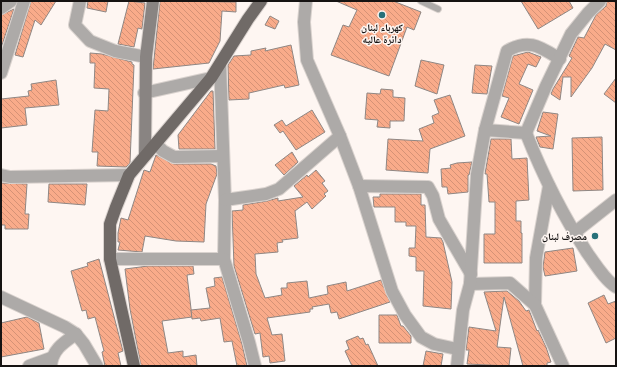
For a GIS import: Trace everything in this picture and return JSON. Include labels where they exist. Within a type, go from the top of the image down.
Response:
[{"type":"main road","points":[[134,366],[110,259],[110,224],[129,175],[211,78],[248,19],[262,1]]},
{"type":"street","points":[[1,8],[11,1]]},
{"type":"street","points":[[1,73],[24,1]]},
{"type":"street","points":[[80,1],[75,24],[90,42],[115,51],[146,57]]},
{"type":"street","points":[[145,155],[144,94],[146,57],[153,1]]},
{"type":"street","points":[[306,1],[304,22],[307,60],[340,136],[359,186],[389,284],[405,315],[421,337],[434,344],[457,349]]},
{"type":"street","points":[[600,1],[571,34],[546,86],[526,134],[549,186],[574,233],[596,265],[616,287]]},
{"type":"street","points":[[457,366],[457,349],[463,310],[470,279],[477,174],[485,130],[507,51],[518,45],[526,43],[541,48],[560,59]]},
{"type":"street","points":[[220,64],[222,156],[225,200],[224,259],[242,315],[255,366]]},
{"type":"street","points":[[144,94],[211,78]]},
{"type":"street","points":[[485,130],[526,134]]},
{"type":"street","points":[[225,200],[266,194],[279,189],[340,136]]},
{"type":"street","points":[[156,144],[163,151],[174,157],[222,156]]},
{"type":"street","points":[[1,175],[10,177],[129,175]]},
{"type":"street","points":[[359,186],[428,187],[433,196],[439,219],[470,279]]},
{"type":"street","points":[[535,305],[536,258],[549,186]]},
{"type":"street","points":[[574,233],[616,200]]},
{"type":"street","points":[[110,259],[224,259]]},
{"type":"street","points":[[470,279],[510,283],[535,305],[563,366]]},
{"type":"street","points":[[1,297],[66,326],[76,334],[97,366]]},
{"type":"street","points":[[30,366],[51,362],[60,345],[76,334]]},
{"type":"lane","points":[[421,1],[438,9]]},
{"type":"building","points":[[31,1],[56,1],[41,25],[35,20],[23,57],[15,55]]},
{"type":"building","points":[[88,1],[108,1],[106,12],[87,8]]},
{"type":"building","points":[[129,1],[145,3],[142,29],[138,28],[134,47],[118,44]]},
{"type":"building","points":[[160,1],[236,2],[236,12],[222,11],[220,41],[209,63],[153,69]]},
{"type":"building","points":[[336,1],[393,1],[421,12],[414,30],[407,27],[389,76],[331,55],[343,25],[349,27],[357,10]]},
{"type":"building","points":[[521,1],[569,1],[573,8],[538,29]]},
{"type":"building","points":[[607,1],[616,1],[616,50],[605,44],[592,68],[571,97],[571,77],[563,77],[560,100],[551,94],[553,89],[572,58],[569,56],[578,37],[584,38],[596,15],[606,6]]},
{"type":"building","points":[[14,9],[1,48],[1,15]]},
{"type":"building","points":[[270,16],[279,21],[275,29],[265,25]]},
{"type":"building","points":[[291,45],[299,85],[285,88],[284,85],[249,93],[249,99],[229,100],[228,65],[234,56],[251,55],[251,51],[266,48],[265,51]]},
{"type":"building","points":[[528,52],[541,57],[536,67],[528,64],[519,84],[533,90],[519,124],[501,117],[509,98],[502,96],[513,56]]},
{"type":"building","points":[[90,53],[102,54],[132,62],[134,65],[130,163],[126,167],[97,166],[98,152],[92,152],[95,110],[108,111],[109,89],[94,88],[95,63],[90,63]]},
{"type":"building","points":[[421,60],[444,65],[437,94],[415,86]]},
{"type":"building","points":[[475,65],[492,66],[487,94],[472,93]]},
{"type":"building","points":[[616,78],[616,103],[604,94]]},
{"type":"building","points":[[56,80],[59,105],[25,108],[27,125],[1,128],[1,99],[29,96],[28,91],[32,90],[31,84]]},
{"type":"building","points":[[381,89],[393,90],[393,97],[405,98],[404,121],[390,121],[390,128],[377,127],[378,120],[365,119],[367,93],[380,94]]},
{"type":"building","points":[[211,91],[213,91],[215,149],[179,149],[178,135]]},
{"type":"building","points":[[450,95],[465,136],[430,149],[428,173],[386,170],[388,139],[423,141],[419,129],[434,123],[432,116],[439,113],[434,100]]},
{"type":"building","points":[[312,110],[325,132],[296,150],[283,131],[280,133],[274,125],[282,120],[286,126]]},
{"type":"building","points":[[543,112],[558,114],[553,149],[540,147],[536,137],[551,136],[537,131]]},
{"type":"building","points":[[602,137],[603,190],[573,191],[572,138]]},
{"type":"building","points":[[491,139],[511,139],[512,159],[527,158],[529,200],[516,201],[516,221],[521,221],[522,263],[484,263],[484,234],[495,234],[495,202],[489,202],[487,174],[485,174]]},
{"type":"building","points":[[292,152],[298,162],[284,175],[275,165]]},
{"type":"building","points":[[156,155],[174,164],[211,164],[216,166],[217,174],[206,204],[204,242],[176,241],[145,236],[142,252],[118,250],[120,242],[118,242],[118,233],[121,218],[128,220],[144,170],[150,172]]},
{"type":"building","points":[[472,162],[468,175],[468,192],[448,194],[447,187],[442,187],[441,169],[451,168],[450,165],[457,163]]},
{"type":"building","points":[[316,170],[325,181],[322,183],[328,191],[324,194],[326,196],[312,209],[307,202],[295,211],[298,238],[282,240],[283,242],[277,243],[278,252],[255,254],[256,274],[265,298],[282,295],[281,288],[287,288],[287,283],[307,281],[309,298],[328,294],[327,286],[346,282],[347,291],[381,280],[390,302],[339,319],[337,312],[331,313],[329,304],[312,307],[313,309],[310,309],[310,312],[267,318],[272,335],[282,334],[285,361],[270,363],[269,356],[263,357],[260,333],[255,334],[234,266],[232,211],[243,210],[243,205],[278,198],[278,201],[303,197],[294,186],[307,175],[308,177]]},
{"type":"building","points":[[1,183],[27,184],[25,214],[29,214],[28,229],[5,229],[5,225],[1,225]]},
{"type":"building","points":[[49,184],[87,184],[85,205],[48,202]]},
{"type":"building","points":[[380,194],[421,194],[421,205],[425,205],[426,237],[441,238],[443,242],[452,282],[451,309],[423,306],[424,271],[416,271],[416,257],[409,256],[409,248],[415,248],[416,226],[406,226],[406,222],[395,222],[395,207],[374,207],[373,197],[380,197]]},
{"type":"building","points":[[573,248],[577,271],[545,276],[543,267],[545,252]]},
{"type":"building","points":[[99,259],[123,351],[118,353],[121,366],[105,366],[102,352],[104,351],[95,317],[88,319],[86,310],[82,311],[71,271],[88,266],[87,263]]},
{"type":"building","points":[[148,266],[193,266],[194,274],[187,275],[192,317],[162,321],[168,353],[183,351],[183,357],[196,355],[197,366],[141,366],[130,309],[125,269]]},
{"type":"building","points":[[222,277],[247,366],[237,366],[232,341],[224,342],[220,318],[201,321],[200,318],[192,319],[191,310],[210,308],[206,288],[215,286],[214,278]]},
{"type":"building","points":[[507,291],[519,301],[526,311],[529,310],[537,331],[538,330],[546,347],[551,362],[547,363],[547,366],[523,366],[504,297],[497,347],[511,348],[509,366],[467,364],[469,350],[466,350],[469,327],[496,331],[484,292]]},
{"type":"building","points":[[604,295],[608,304],[616,301],[616,338],[606,343],[588,303]]},
{"type":"building","points":[[379,315],[397,315],[401,326],[403,326],[411,336],[411,343],[379,343]]},
{"type":"building","points":[[27,317],[39,323],[44,349],[1,357],[1,323]]},
{"type":"building","points":[[358,336],[360,339],[363,338],[366,345],[368,344],[378,366],[352,366],[345,351],[349,349],[346,341]]},
{"type":"building","points":[[426,351],[443,354],[441,366],[423,366]]},
{"type":"place","name":"كهرباء لبنان دائرة عاليه","points":[[382,15]]},
{"type":"place","name":"مصرف لبنان","points":[[595,236]]}]
